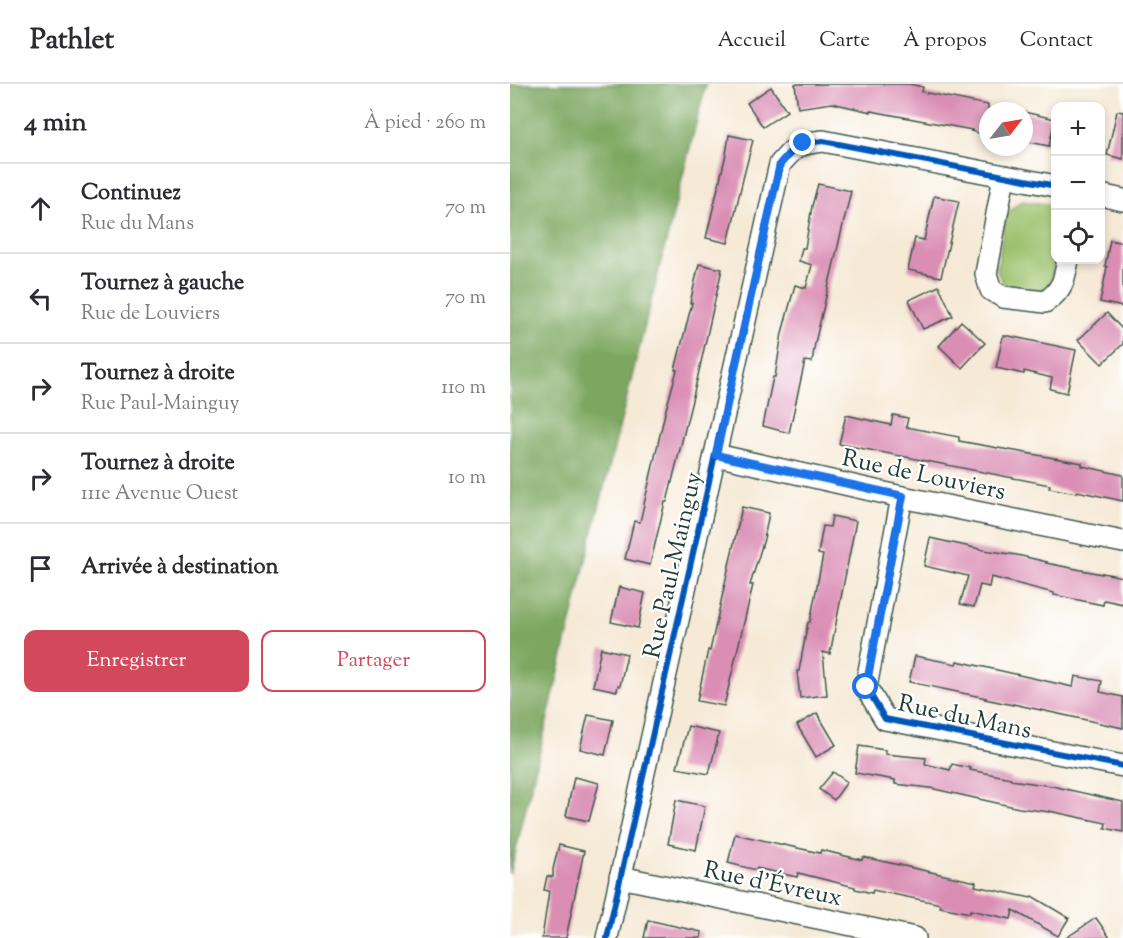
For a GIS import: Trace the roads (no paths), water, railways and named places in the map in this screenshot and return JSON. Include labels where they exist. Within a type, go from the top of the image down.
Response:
[{"type":"street","name":"Rue Paul-Mainguy","points":[[607,938],[780,164],[794,148],[803,143],[823,141],[1004,176]]},
{"type":"street","points":[[1051,185],[1004,176],[986,274],[991,290],[1003,297],[1045,302],[1056,294],[1063,283],[1067,264]]},
{"type":"street","points":[[1105,196],[1123,200]]},
{"type":"street","name":"Rue de Louviers","points":[[716,455],[1123,542]]},
{"type":"street","name":"Rue du Mans","points":[[903,496],[866,687],[885,719],[1123,766]]},
{"type":"street","name":"Rue d'Évreux","points":[[620,877],[915,938]]}]
